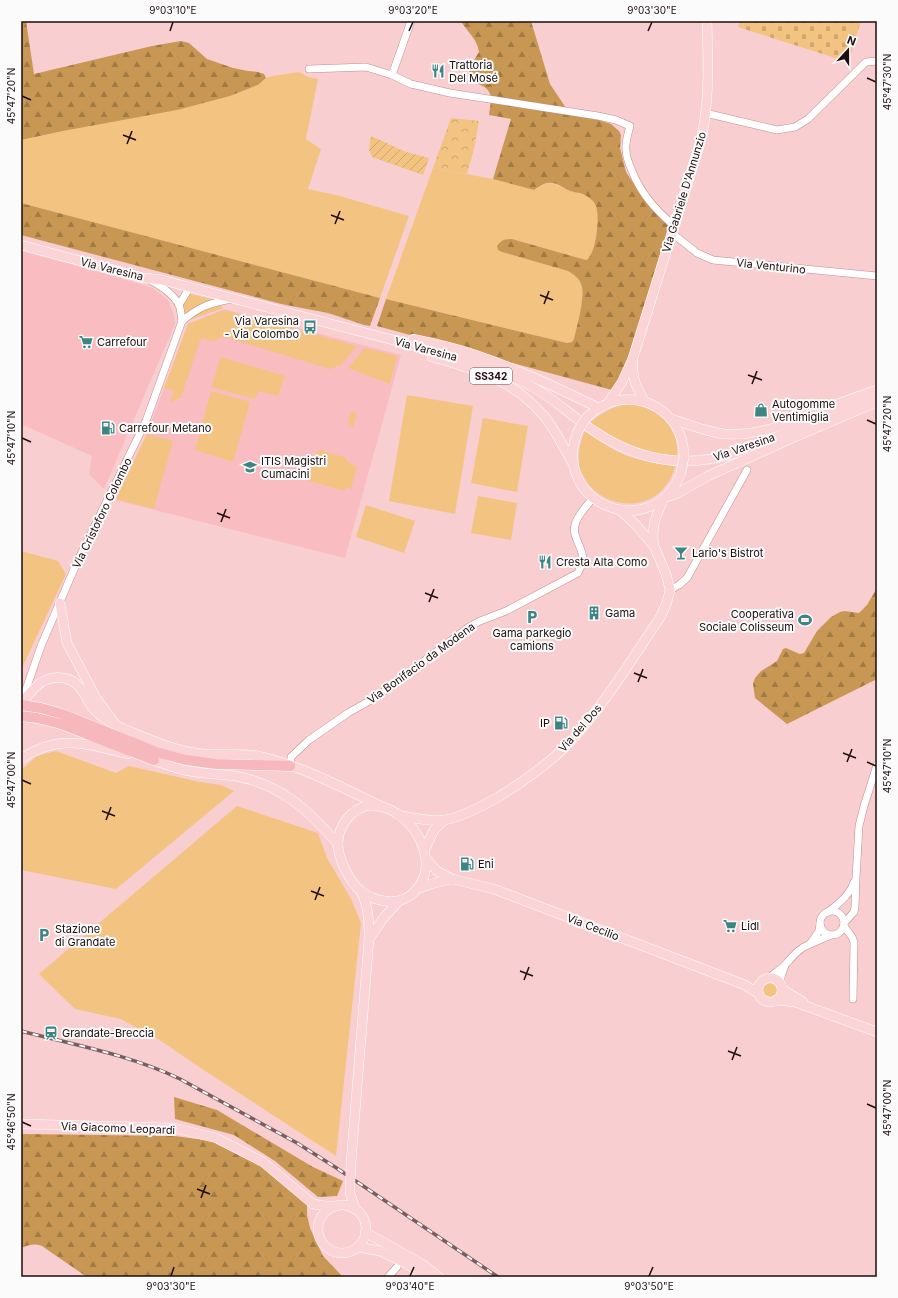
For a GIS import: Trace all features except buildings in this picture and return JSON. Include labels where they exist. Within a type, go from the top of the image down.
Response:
[{"type":"highway","points":[[21,705],[61,724],[154,760]]},
{"type":"highway","points":[[21,716],[39,713],[62,714],[156,752],[186,760],[216,764],[290,766]]},
{"type":"main road","name":"Via Gabriele D'Annunzio","points":[[608,403],[622,382],[633,358],[701,140],[709,83],[707,21]]},
{"type":"main road","name":"Via Varesina","points":[[21,245],[144,278],[162,280],[190,287],[470,360],[527,384],[547,396],[581,422],[611,442],[648,457],[666,461],[689,462],[725,456],[877,396]]},
{"type":"main road","name":"SS342","points":[[375,335],[411,339],[482,357],[512,368],[598,408]]},
{"type":"main road","name":"SS342","points":[[375,335],[415,352],[485,373],[512,387],[529,400],[544,416],[553,428],[573,464]]},
{"type":"main road","name":"Via Gabriele D'Annunzio","points":[[633,358],[632,373],[634,382],[645,402]]},
{"type":"main road","points":[[671,419],[723,434],[756,433],[775,428],[877,390]]},
{"type":"main road","points":[[623,399],[637,400],[659,408],[671,419],[680,435],[683,444],[684,457],[681,473],[675,486],[664,498],[655,504],[632,511],[620,510],[605,506],[593,498],[581,484],[576,475],[573,464],[573,447],[577,433],[588,416],[598,408],[608,403],[623,399]]},
{"type":"main road","points":[[670,590],[666,574],[654,546],[653,537],[653,526],[664,498],[678,493],[715,473],[877,402]]},
{"type":"main road","points":[[620,510],[636,525],[654,546]]},
{"type":"main road","name":"Via del Dos","points":[[402,816],[444,820],[472,810],[490,802],[545,764],[569,742],[602,702],[661,616],[670,590]]},
{"type":"main road","points":[[60,603],[68,642],[96,698],[118,726]]},
{"type":"main road","points":[[21,705],[33,689],[41,682],[55,677],[64,678],[71,680],[82,689],[89,703],[100,715],[118,726],[147,739],[174,748],[203,754],[262,757],[290,766],[381,806]]},
{"type":"main road","points":[[21,759],[37,749],[52,744],[66,742],[81,743],[154,760],[189,771],[237,776],[263,784],[281,793],[305,809],[319,822],[338,844]]},
{"type":"main road","name":"Via Cecilio","points":[[361,892],[343,865],[338,844],[343,824],[349,816],[363,806],[381,806],[402,816],[414,830],[425,855],[437,871],[452,879],[494,890],[745,985],[759,994]]},
{"type":"main road","points":[[417,889],[425,874],[425,855],[434,830],[444,820]]},
{"type":"main road","name":"Via Cecilio","points":[[369,939],[385,916],[398,902],[412,894],[417,889],[452,879]]},
{"type":"main road","points":[[361,892],[379,900],[398,902]]},
{"type":"main road","points":[[355,1209],[350,1191],[351,1162],[369,939],[369,916],[366,903],[361,892]]},
{"type":"main road","points":[[811,1008],[782,987],[776,979],[766,979],[759,985],[759,994],[765,1001],[769,1002],[776,1000],[796,1002],[811,1008],[877,1032]]},
{"type":"main road","name":"Via Cecilio","points":[[732,980],[766,979]]},
{"type":"main road","points":[[776,1000],[781,995],[782,987]]},
{"type":"main road","name":"Via Giacomo Leopardi","points":[[21,1124],[174,1128],[216,1138],[263,1162],[313,1204]]},
{"type":"main road","points":[[341,1205],[350,1191]]},
{"type":"main road","points":[[313,1204],[332,1207],[341,1205],[349,1206],[360,1214],[365,1226],[365,1232],[362,1242],[357,1247],[341,1253],[329,1249],[323,1244],[318,1234],[318,1226],[313,1204]]},
{"type":"main road","points":[[318,1226],[325,1212],[332,1207]]},
{"type":"main road","points":[[365,1232],[422,1264],[439,1277]]},
{"type":"main road","points":[[357,1247],[380,1251],[404,1263],[426,1277]]},
{"type":"street","points":[[309,69],[366,67],[392,75],[411,21]]},
{"type":"street","points":[[705,113],[778,130],[795,127],[808,119],[866,62],[877,61]]},
{"type":"street","name":"Via Venturino","points":[[392,75],[412,84],[450,93],[598,116],[612,119],[630,126],[626,141],[626,154],[635,180],[647,199],[673,230],[697,253],[713,260],[877,276]]},
{"type":"street","points":[[144,278],[165,289],[179,305],[182,321],[201,307],[235,299]]},
{"type":"street","points":[[179,305],[190,287]]},
{"type":"street","name":"Via Cristoforo Colombo","points":[[21,705],[41,646],[78,560],[146,421],[182,321]]},
{"type":"street","points":[[670,590],[687,578],[747,470]]},
{"type":"street","name":"Via Bonifacio da Modena","points":[[290,766],[291,757],[309,740],[348,713],[378,696],[469,627],[506,611],[578,573],[583,563],[582,551],[574,529],[578,519],[593,498]]},
{"type":"street","points":[[766,979],[785,965],[803,946],[833,935],[842,930],[854,912],[859,826],[877,765]]},
{"type":"street","points":[[810,944],[819,931],[821,918],[823,915],[850,892],[856,878]]},
{"type":"street","points":[[828,912],[833,911],[840,914],[843,918],[844,925],[854,942],[853,999]]},
{"type":"street","points":[[820,923],[824,932],[847,938],[851,942],[855,952]]},
{"type":"street","points":[[782,987],[781,977],[785,965]]},
{"type":"street","points":[[388,1277],[397,1268]]},
{"type":"shaded area","points":[[21,251],[153,288],[168,300],[174,316],[175,324],[104,489],[89,474],[92,456],[21,424]]},
{"type":"shaded area","name":"ITIS Magistri Cumacini","points":[[224,309],[401,355],[345,558],[115,500],[147,433],[188,324]]},
{"type":"green space","points":[[21,21],[26,21],[34,74],[152,46],[181,41],[189,43],[207,59],[233,68],[258,72],[264,74],[266,78],[258,85],[230,96],[177,110],[21,140]]},
{"type":"green space","points":[[461,21],[531,21],[550,84],[566,108],[491,98],[489,91],[470,79],[469,74],[472,65],[479,52],[474,39]]},
{"type":"green space","points":[[740,21],[861,21],[848,62],[738,27]]},
{"type":"green space","points":[[299,72],[308,77],[318,79],[306,139],[321,149],[308,189],[336,195],[409,216],[380,298],[21,203],[21,140],[230,96],[258,85],[266,78]]},
{"type":"green space","points":[[491,100],[598,120],[611,124],[619,131],[621,135],[620,148],[626,172],[644,200],[669,225],[627,360],[619,379],[612,390],[377,326],[386,299],[567,343],[572,342],[574,339],[582,295],[581,284],[577,278],[568,271],[502,252],[498,250],[497,246],[503,240],[512,239],[586,260],[590,257],[595,243],[598,216],[597,209],[593,201],[585,195],[570,191],[556,184],[547,183],[534,190],[493,179],[511,119],[489,115]]},
{"type":"green space","points":[[451,118],[479,121],[474,149],[467,174],[433,168]]},
{"type":"green space","points":[[371,136],[406,152],[429,158],[423,175],[372,157],[369,150]]},
{"type":"green space","points":[[433,168],[493,179],[534,190],[544,184],[551,183],[570,191],[580,193],[594,202],[597,209],[598,223],[595,240],[589,259],[586,260],[512,239],[502,252],[568,271],[579,280],[582,289],[582,302],[574,339],[572,342],[567,343],[386,299]]},
{"type":"green space","points":[[21,203],[380,298],[370,326],[328,313],[281,304],[21,235]]},
{"type":"green space","points":[[187,293],[211,300],[193,308],[183,316],[184,298]]},
{"type":"green space","points":[[215,306],[221,306],[223,308],[190,320],[198,312]]},
{"type":"green space","points":[[224,310],[357,346],[341,365],[330,369],[224,337],[220,337],[214,342],[203,338],[200,340],[181,398],[170,402],[174,391],[164,388],[188,324]]},
{"type":"green space","points":[[365,348],[397,356],[390,384],[348,368]]},
{"type":"green space","points":[[221,357],[285,376],[278,396],[258,391],[255,399],[211,387]]},
{"type":"green space","points":[[211,391],[250,402],[233,462],[195,450]]},
{"type":"green space","points":[[407,395],[473,406],[455,514],[389,501]]},
{"type":"green space","points":[[630,404],[650,410],[665,421],[671,428],[675,437],[677,457],[654,454],[631,446],[610,436],[590,423],[608,410],[618,406]]},
{"type":"green space","points":[[351,411],[357,414],[353,427],[348,423]]},
{"type":"green space","points":[[483,418],[528,426],[517,492],[471,483]]},
{"type":"green space","points":[[585,430],[610,448],[621,453],[644,461],[675,466],[673,474],[658,494],[648,500],[637,503],[626,503],[604,497],[595,491],[587,482],[579,466],[579,450]]},
{"type":"green space","points":[[147,434],[173,441],[154,509],[116,499]]},
{"type":"green space","points":[[318,450],[345,457],[348,462],[357,467],[351,489],[346,488],[345,491],[303,479],[307,464],[311,466],[312,463],[314,464]]},
{"type":"green space","points":[[478,496],[517,503],[511,540],[471,533]]},
{"type":"green space","points":[[366,505],[415,521],[404,553],[356,537]]},
{"type":"green space","points":[[21,551],[58,561],[66,574],[21,670]]},
{"type":"green space","points":[[877,588],[877,679],[787,724],[755,698],[753,684],[755,678],[761,671],[777,661],[783,649],[786,648],[800,654],[804,653],[817,631],[831,617],[844,611],[859,613],[867,605]]},
{"type":"green space","points":[[56,751],[116,773],[129,766],[200,782],[221,785],[234,791],[116,889],[21,870],[21,770],[37,756]]},
{"type":"green space","points":[[237,806],[318,833],[327,858],[351,899],[361,923],[336,1156],[161,1041],[121,1019],[75,1009],[39,974]]},
{"type":"green space","points":[[770,983],[775,985],[777,990],[775,995],[770,997],[765,995],[763,990],[765,985]]},
{"type":"green space","points":[[174,1097],[217,1110],[313,1167],[343,1181],[337,1196],[318,1197],[275,1161],[234,1135],[175,1119]]},
{"type":"green space","points":[[21,1134],[175,1136],[212,1141],[260,1165],[307,1204],[307,1215],[310,1228],[323,1256],[343,1277],[87,1277],[42,1246],[32,1245],[21,1248]]},
{"type":"railway","points":[[21,1031],[142,1063],[180,1079],[297,1143],[498,1277]]},
{"type":"place","name":"Trattoria Del Mosé","points":[[438,71]]},
{"type":"place","name":"Via Varesina - Via Colombo","points":[[310,327]]},
{"type":"place","name":"Carrefour","points":[[86,342]]},
{"type":"place","name":"Autogomme Ventimiglia","points":[[761,410]]},
{"type":"place","name":"Carrefour Metano","points":[[108,428]]},
{"type":"place","name":"ITIS Magistri Cumacini","points":[[250,467]]},
{"type":"place","name":"Lario's Bistrot","points":[[681,553]]},
{"type":"place","name":"Cresta Alta Como","points":[[545,562]]},
{"type":"place","name":"Gama","points":[[594,613]]},
{"type":"place","name":"Gama parkegio camions","points":[[532,617]]},
{"type":"place","name":"Cooperativa Sociale Colisseum","points":[[805,620]]},
{"type":"place","name":"IP","points":[[561,723]]},
{"type":"place","name":"Eni","points":[[467,864]]},
{"type":"place","name":"Lidl","points":[[730,926]]},
{"type":"place","name":"Stazione di Grandate","points":[[44,935]]},
{"type":"place","name":"Grandate-Breccia","points":[[51,1033]]}]
